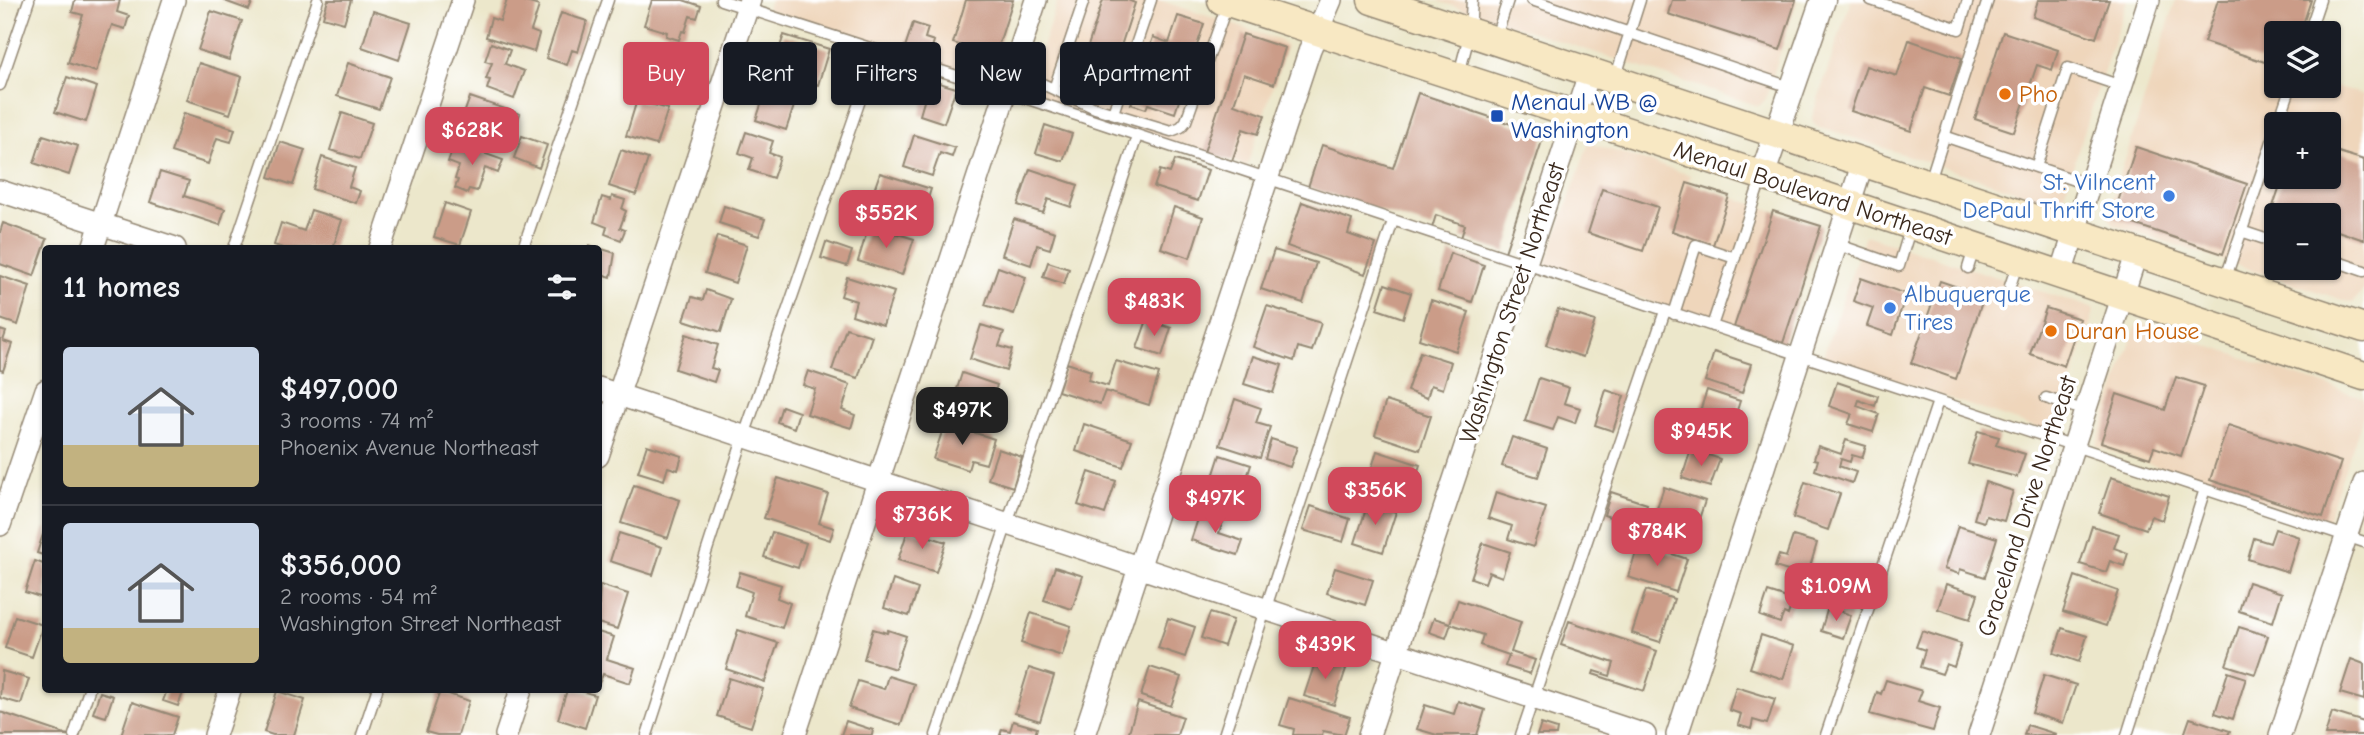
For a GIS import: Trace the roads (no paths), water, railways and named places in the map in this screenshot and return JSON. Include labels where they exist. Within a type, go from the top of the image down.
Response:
[{"type":"main road","name":"Menaul Boulevard Northeast","points":[[1372,0],[2364,328]]},
{"type":"main road","name":"Menaul Boulevard Northeast","points":[[1225,1],[1911,226],[1971,257],[2015,273],[2061,275],[2123,298],[2364,376]]},
{"type":"street","points":[[94,245],[174,0]]},
{"type":"street","points":[[381,245],[463,0]]},
{"type":"street","points":[[1023,42],[1036,0]]},
{"type":"street","points":[[1084,735],[1316,30],[1331,0]]},
{"type":"street","points":[[1762,176],[1823,0]]},
{"type":"street","points":[[2061,275],[2149,0]]},
{"type":"street","points":[[602,432],[609,391],[749,5]]},
{"type":"street","name":"Washington Street Northeast","points":[[1369,735],[1574,115],[1602,75]]},
{"type":"street","points":[[795,735],[1003,105]]},
{"type":"street","points":[[1676,735],[1863,162]]},
{"type":"street","points":[[0,191],[166,245]]},
{"type":"street","name":"Graceland Drive Northeast","points":[[1979,735],[2137,252]]},
{"type":"street","points":[[609,391],[1646,735]]},
{"type":"street","points":[[0,524],[42,402]]},
{"type":"street","points":[[2280,735],[2355,539],[2364,483]]},
{"type":"street","points":[[215,735],[229,693]]},
{"type":"street","points":[[506,735],[520,693]]},
{"type":"lane","points":[[0,85],[29,0]]},
{"type":"lane","points":[[235,245],[318,0]]},
{"type":"lane","points":[[524,245],[608,0]]},
{"type":"lane","points":[[721,0],[749,5],[852,42]]},
{"type":"lane","points":[[1054,89],[1084,0]]},
{"type":"lane","points":[[1113,113],[1151,0]]},
{"type":"lane","points":[[1472,0],[1483,36]]},
{"type":"lane","points":[[1458,77],[1507,0]]},
{"type":"lane","points":[[1532,0],[1793,88]]},
{"type":"lane","points":[[1602,75],[1629,33],[1640,0]]},
{"type":"lane","points":[[1871,0],[1976,36]]},
{"type":"lane","points":[[1959,29],[1968,0]]},
{"type":"lane","points":[[1928,184],[1987,0]]},
{"type":"lane","points":[[2313,21],[2320,0]]},
{"type":"lane","points":[[1046,85],[1095,108],[1171,131],[1181,127],[1186,121],[1225,1]]},
{"type":"lane","points":[[2036,167],[2068,68],[2121,86]]},
{"type":"lane","points":[[647,735],[744,436],[858,105]]},
{"type":"lane","points":[[1045,105],[2355,539]]},
{"type":"lane","points":[[936,735],[1137,136]]},
{"type":"lane","points":[[1944,136],[2089,185]]},
{"type":"lane","points":[[2224,282],[2264,164]]},
{"type":"lane","points":[[1712,326],[1762,176]]},
{"type":"lane","points":[[1224,735],[1392,221]]},
{"type":"lane","points":[[1836,244],[1899,266],[1911,226]]},
{"type":"lane","points":[[2241,232],[2264,239]]},
{"type":"lane","points":[[1521,735],[1669,312],[1696,245],[1735,258]]},
{"type":"lane","points":[[2341,264],[2364,271]]},
{"type":"lane","points":[[2046,398],[2086,411]]},
{"type":"lane","points":[[1826,735],[1938,401]]},
{"type":"lane","points":[[2127,735],[2205,489]]},
{"type":"lane","points":[[74,735],[88,693]]},
{"type":"lane","points":[[362,735],[376,693]]},
{"type":"place","name":"Pho","points":[[2005,94]]},
{"type":"place","name":"Menaul WB @ Washington","points":[[1497,116]]},
{"type":"place","name":"St. Vilncent DePaul Thrift Store","points":[[2169,196]]},
{"type":"place","name":"Albuquerque Tires","points":[[1890,308]]},
{"type":"place","name":"Duran House","points":[[2051,331]]}]
